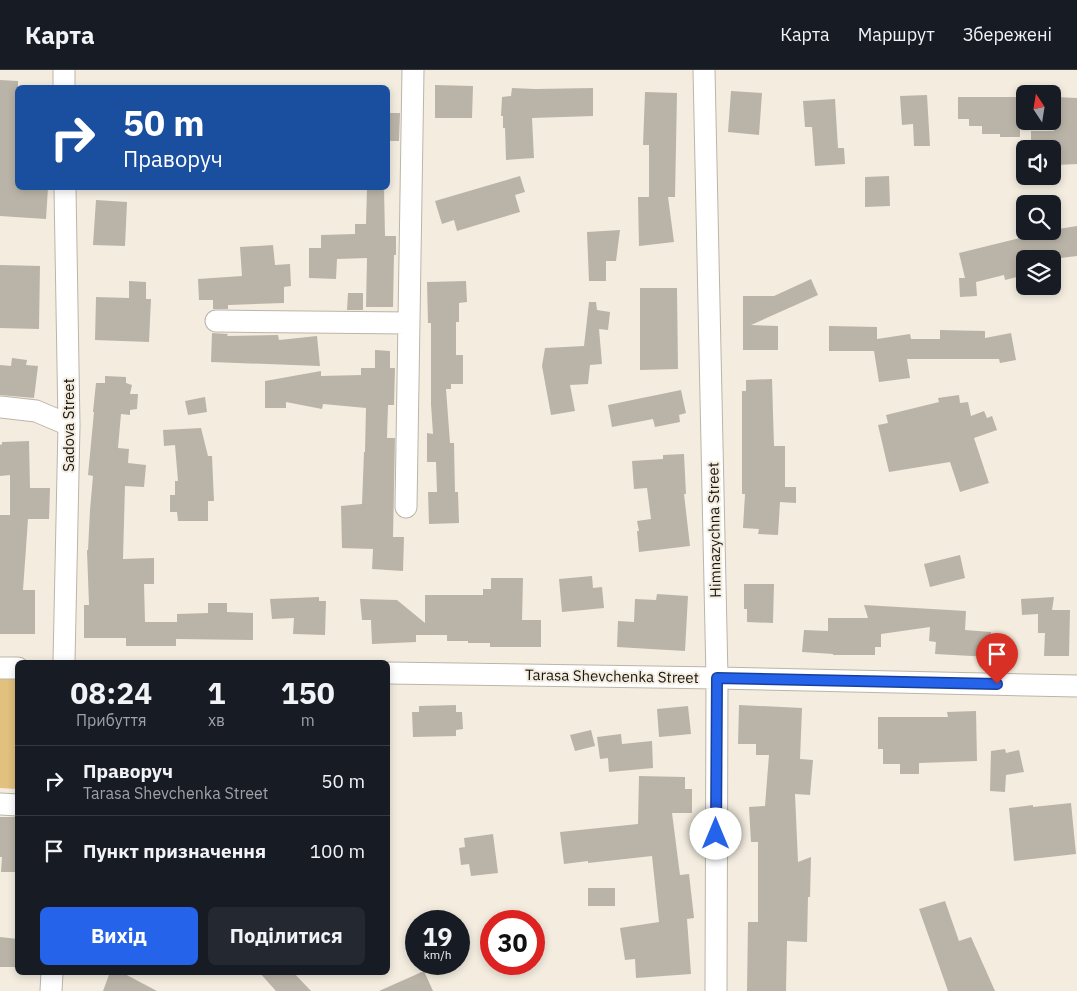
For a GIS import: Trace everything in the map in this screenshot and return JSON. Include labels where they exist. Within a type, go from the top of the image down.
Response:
[{"type":"street","points":[[64,70],[64,85]]},
{"type":"street","points":[[406,507],[413,70]]},
{"type":"street","name":"Himnazychna Street","points":[[704,70],[717,678],[716,991]]},
{"type":"street","name":"Sadova Street","points":[[64,660],[69,425],[65,190]]},
{"type":"street","points":[[216,321],[409,323]]},
{"type":"street","points":[[0,407],[36,411],[69,425]]},
{"type":"street","points":[[0,668],[15,668]]},
{"type":"street","name":"Tarasa Shevchenka Street","points":[[390,673],[1077,686]]},
{"type":"street","points":[[0,804],[15,805]]},
{"type":"street","points":[[51,991],[52,975]]},
{"type":"shaded area","points":[[0,678],[15,678],[15,789],[0,788]]},
{"type":"building","points":[[0,80],[18,81],[18,85],[15,85],[15,190],[48,190],[46,219],[0,216]]},
{"type":"building","points":[[435,85],[473,86],[472,118],[435,118]]},
{"type":"building","points":[[512,88],[593,88],[593,116],[532,118],[534,158],[506,160],[505,128],[503,128],[503,116],[501,116],[502,97],[511,96]]},
{"type":"building","points":[[731,91],[762,93],[759,135],[728,132]]},
{"type":"building","points":[[645,92],[677,93],[675,197],[668,197],[674,242],[639,246],[638,197],[649,197],[649,145],[643,145]]},
{"type":"building","points":[[927,95],[930,146],[914,146],[913,124],[902,125],[900,96]]},
{"type":"building","points":[[958,97],[1016,97],[1016,130],[1020,130],[1020,137],[1000,137],[1000,134],[982,134],[982,126],[969,126],[969,119],[958,119]]},
{"type":"building","points":[[1061,97],[1077,98],[1077,164],[1061,165],[1061,140],[1031,140],[1031,131],[1061,130]]},
{"type":"building","points":[[835,99],[838,148],[844,148],[845,164],[815,166],[812,127],[805,127],[803,101]]},
{"type":"building","points":[[390,113],[400,113],[399,141],[390,141]]},
{"type":"building","points":[[520,176],[525,192],[515,195],[520,212],[457,231],[454,220],[442,224],[435,201]]},
{"type":"building","points":[[889,176],[890,206],[865,207],[865,177]]},
{"type":"building","points":[[367,190],[384,190],[385,236],[396,236],[393,307],[366,307],[367,258],[337,259],[336,279],[309,278],[309,248],[321,248],[321,235],[355,234],[355,224],[366,224]]},
{"type":"building","points":[[96,200],[127,202],[125,246],[93,245]]},
{"type":"building","points":[[1077,226],[1077,256],[1061,258],[1061,250],[1016,250],[1016,277],[1005,280],[1004,275],[976,282],[977,296],[960,297],[959,278],[965,278],[959,253],[1016,239],[1061,240],[1061,229]]},
{"type":"building","points":[[620,230],[616,261],[606,261],[606,281],[589,281],[587,232]]},
{"type":"building","points":[[273,245],[275,265],[290,264],[291,286],[284,287],[284,303],[228,305],[228,309],[213,309],[213,300],[199,300],[198,279],[242,276],[240,247]]},
{"type":"building","points":[[0,265],[40,266],[39,329],[0,328]]},
{"type":"building","points":[[811,279],[818,295],[751,325],[778,326],[778,350],[743,350],[743,296],[774,296]]},
{"type":"building","points":[[129,281],[146,282],[146,299],[151,299],[149,342],[95,340],[96,297],[129,298]]},
{"type":"building","points":[[466,281],[467,302],[459,303],[459,322],[456,322],[456,355],[463,355],[463,384],[451,384],[451,389],[446,389],[450,443],[454,443],[455,492],[458,492],[459,523],[429,524],[428,492],[437,492],[436,462],[427,462],[427,433],[433,434],[431,323],[428,323],[427,282]]},
{"type":"building","points":[[640,288],[677,288],[678,369],[640,370]]},
{"type":"building","points":[[348,293],[363,293],[363,310],[347,310]]},
{"type":"building","points":[[589,302],[596,302],[597,310],[610,312],[608,330],[599,329],[602,364],[590,365],[588,384],[570,385],[575,411],[551,415],[542,366],[545,348],[584,346]]},
{"type":"building","points":[[829,326],[877,327],[877,339],[910,334],[911,339],[940,339],[940,330],[985,331],[985,338],[1011,333],[1016,360],[1000,363],[999,359],[907,359],[910,378],[879,382],[874,351],[829,351]]},
{"type":"building","points":[[212,333],[228,334],[227,336],[278,335],[279,340],[317,336],[320,366],[211,362]]},
{"type":"building","points":[[375,350],[390,351],[390,368],[395,368],[394,405],[388,405],[387,438],[395,438],[393,537],[404,537],[403,571],[372,569],[373,549],[342,548],[341,506],[362,504],[366,408],[323,404],[322,409],[286,402],[286,408],[265,408],[265,381],[321,371],[321,376],[361,375],[361,368],[375,368]]},
{"type":"building","points":[[12,358],[27,360],[26,365],[38,366],[34,398],[0,395],[0,365],[11,366]]},
{"type":"building","points":[[105,376],[126,377],[126,383],[132,385],[130,394],[138,394],[137,409],[130,410],[130,415],[121,414],[118,448],[129,449],[128,463],[146,465],[144,487],[125,486],[123,559],[154,558],[154,584],[144,584],[145,622],[177,622],[177,614],[208,613],[208,603],[227,603],[227,612],[253,613],[253,640],[176,639],[176,646],[126,646],[126,638],[84,638],[84,605],[89,605],[87,550],[93,476],[88,475],[93,412],[96,383],[105,383]]},
{"type":"building","points":[[772,379],[774,446],[785,446],[785,487],[796,487],[796,503],[780,502],[778,535],[758,534],[759,529],[743,528],[745,494],[742,494],[742,391],[746,391],[746,380]]},
{"type":"building","points":[[681,390],[686,413],[679,415],[680,422],[655,427],[653,419],[612,427],[608,405]]},
{"type":"building","points":[[959,395],[960,403],[968,402],[971,416],[984,411],[987,418],[992,416],[997,430],[974,438],[989,483],[960,492],[950,462],[889,472],[878,425],[888,423],[886,415],[939,402],[938,398]]},
{"type":"building","points":[[205,397],[207,412],[188,415],[185,401]]},
{"type":"building","points":[[201,428],[208,456],[212,456],[214,501],[208,501],[208,521],[178,521],[177,512],[170,512],[170,495],[175,495],[175,481],[178,481],[175,445],[164,446],[163,430]]},
{"type":"building","points":[[29,441],[30,488],[50,488],[49,519],[28,519],[23,590],[35,590],[35,634],[0,634],[0,515],[10,515],[10,475],[0,476],[0,445],[2,442]]},
{"type":"building","points":[[684,454],[686,494],[684,494],[690,546],[639,552],[637,521],[651,519],[647,488],[634,489],[632,461],[663,459],[663,455]]},
{"type":"building","points":[[960,555],[965,578],[930,587],[924,564]]},
{"type":"building","points":[[592,576],[593,588],[602,587],[604,608],[562,612],[559,579]]},
{"type":"building","points":[[491,578],[523,578],[522,620],[541,620],[541,647],[490,647],[490,643],[447,641],[447,635],[416,635],[416,642],[372,644],[371,620],[362,620],[360,599],[397,600],[425,623],[425,595],[483,595],[483,589],[491,589]]},
{"type":"building","points":[[744,584],[774,584],[773,623],[747,622],[747,609],[744,609]]},
{"type":"building","points":[[657,594],[688,596],[685,651],[617,647],[618,621],[634,622],[635,599],[656,600]]},
{"type":"building","points":[[319,597],[319,601],[326,601],[325,635],[293,634],[294,618],[272,619],[270,599]]},
{"type":"building","points":[[1054,597],[1052,610],[1070,610],[1069,656],[1044,656],[1045,633],[1038,633],[1038,614],[1022,615],[1021,599]]},
{"type":"building","points":[[864,605],[966,611],[965,630],[991,632],[990,657],[935,654],[936,642],[929,641],[930,627],[881,634],[881,647],[875,647],[875,655],[833,655],[802,652],[804,630],[828,631],[828,618],[868,618]]},
{"type":"building","points":[[456,705],[456,712],[462,712],[463,729],[456,730],[456,736],[413,737],[412,712],[419,712],[419,706]]},
{"type":"building","points":[[739,705],[802,708],[800,759],[813,760],[810,795],[795,794],[798,862],[811,857],[807,942],[787,941],[786,991],[747,991],[748,922],[758,922],[758,842],[751,842],[749,807],[765,806],[769,755],[756,755],[756,744],[738,744]]},
{"type":"building","points":[[688,706],[691,734],[659,737],[657,709]]},
{"type":"building","points":[[976,711],[977,761],[919,763],[919,774],[900,774],[900,764],[883,764],[883,749],[878,749],[878,717],[948,717],[947,712]]},
{"type":"building","points":[[591,730],[595,746],[575,751],[570,735]]},
{"type":"building","points":[[621,734],[622,744],[652,741],[653,768],[609,772],[608,758],[600,759],[597,737]]},
{"type":"building","points":[[1005,749],[1006,753],[1019,750],[1024,772],[1006,775],[1005,792],[990,791],[991,751]]},
{"type":"building","points":[[639,776],[685,777],[685,789],[692,789],[692,813],[672,813],[680,875],[689,874],[694,918],[687,919],[691,974],[636,978],[635,959],[625,960],[620,928],[659,922],[652,856],[564,864],[560,832],[638,824]]},
{"type":"building","points":[[1071,803],[1076,854],[1014,861],[1009,808]]},
{"type":"building","points":[[0,817],[15,817],[15,872],[1,872],[2,857],[0,857]]},
{"type":"building","points":[[493,834],[498,873],[471,876],[469,864],[461,865],[459,848],[465,847],[464,838]]},
{"type":"building","points":[[588,888],[615,888],[615,906],[588,906]]},
{"type":"building","points":[[945,901],[959,941],[971,937],[995,991],[948,991],[919,909]]},
{"type":"building","points":[[0,937],[15,939],[15,967],[0,967]]},
{"type":"building","points":[[109,975],[127,975],[157,991],[103,991]]},
{"type":"building","points":[[262,975],[296,975],[311,991],[276,991]]},
{"type":"building","points":[[415,975],[426,975],[433,991],[379,991]]},
{"type":"route","points":[[716,834],[717,678],[997,684]]}]
